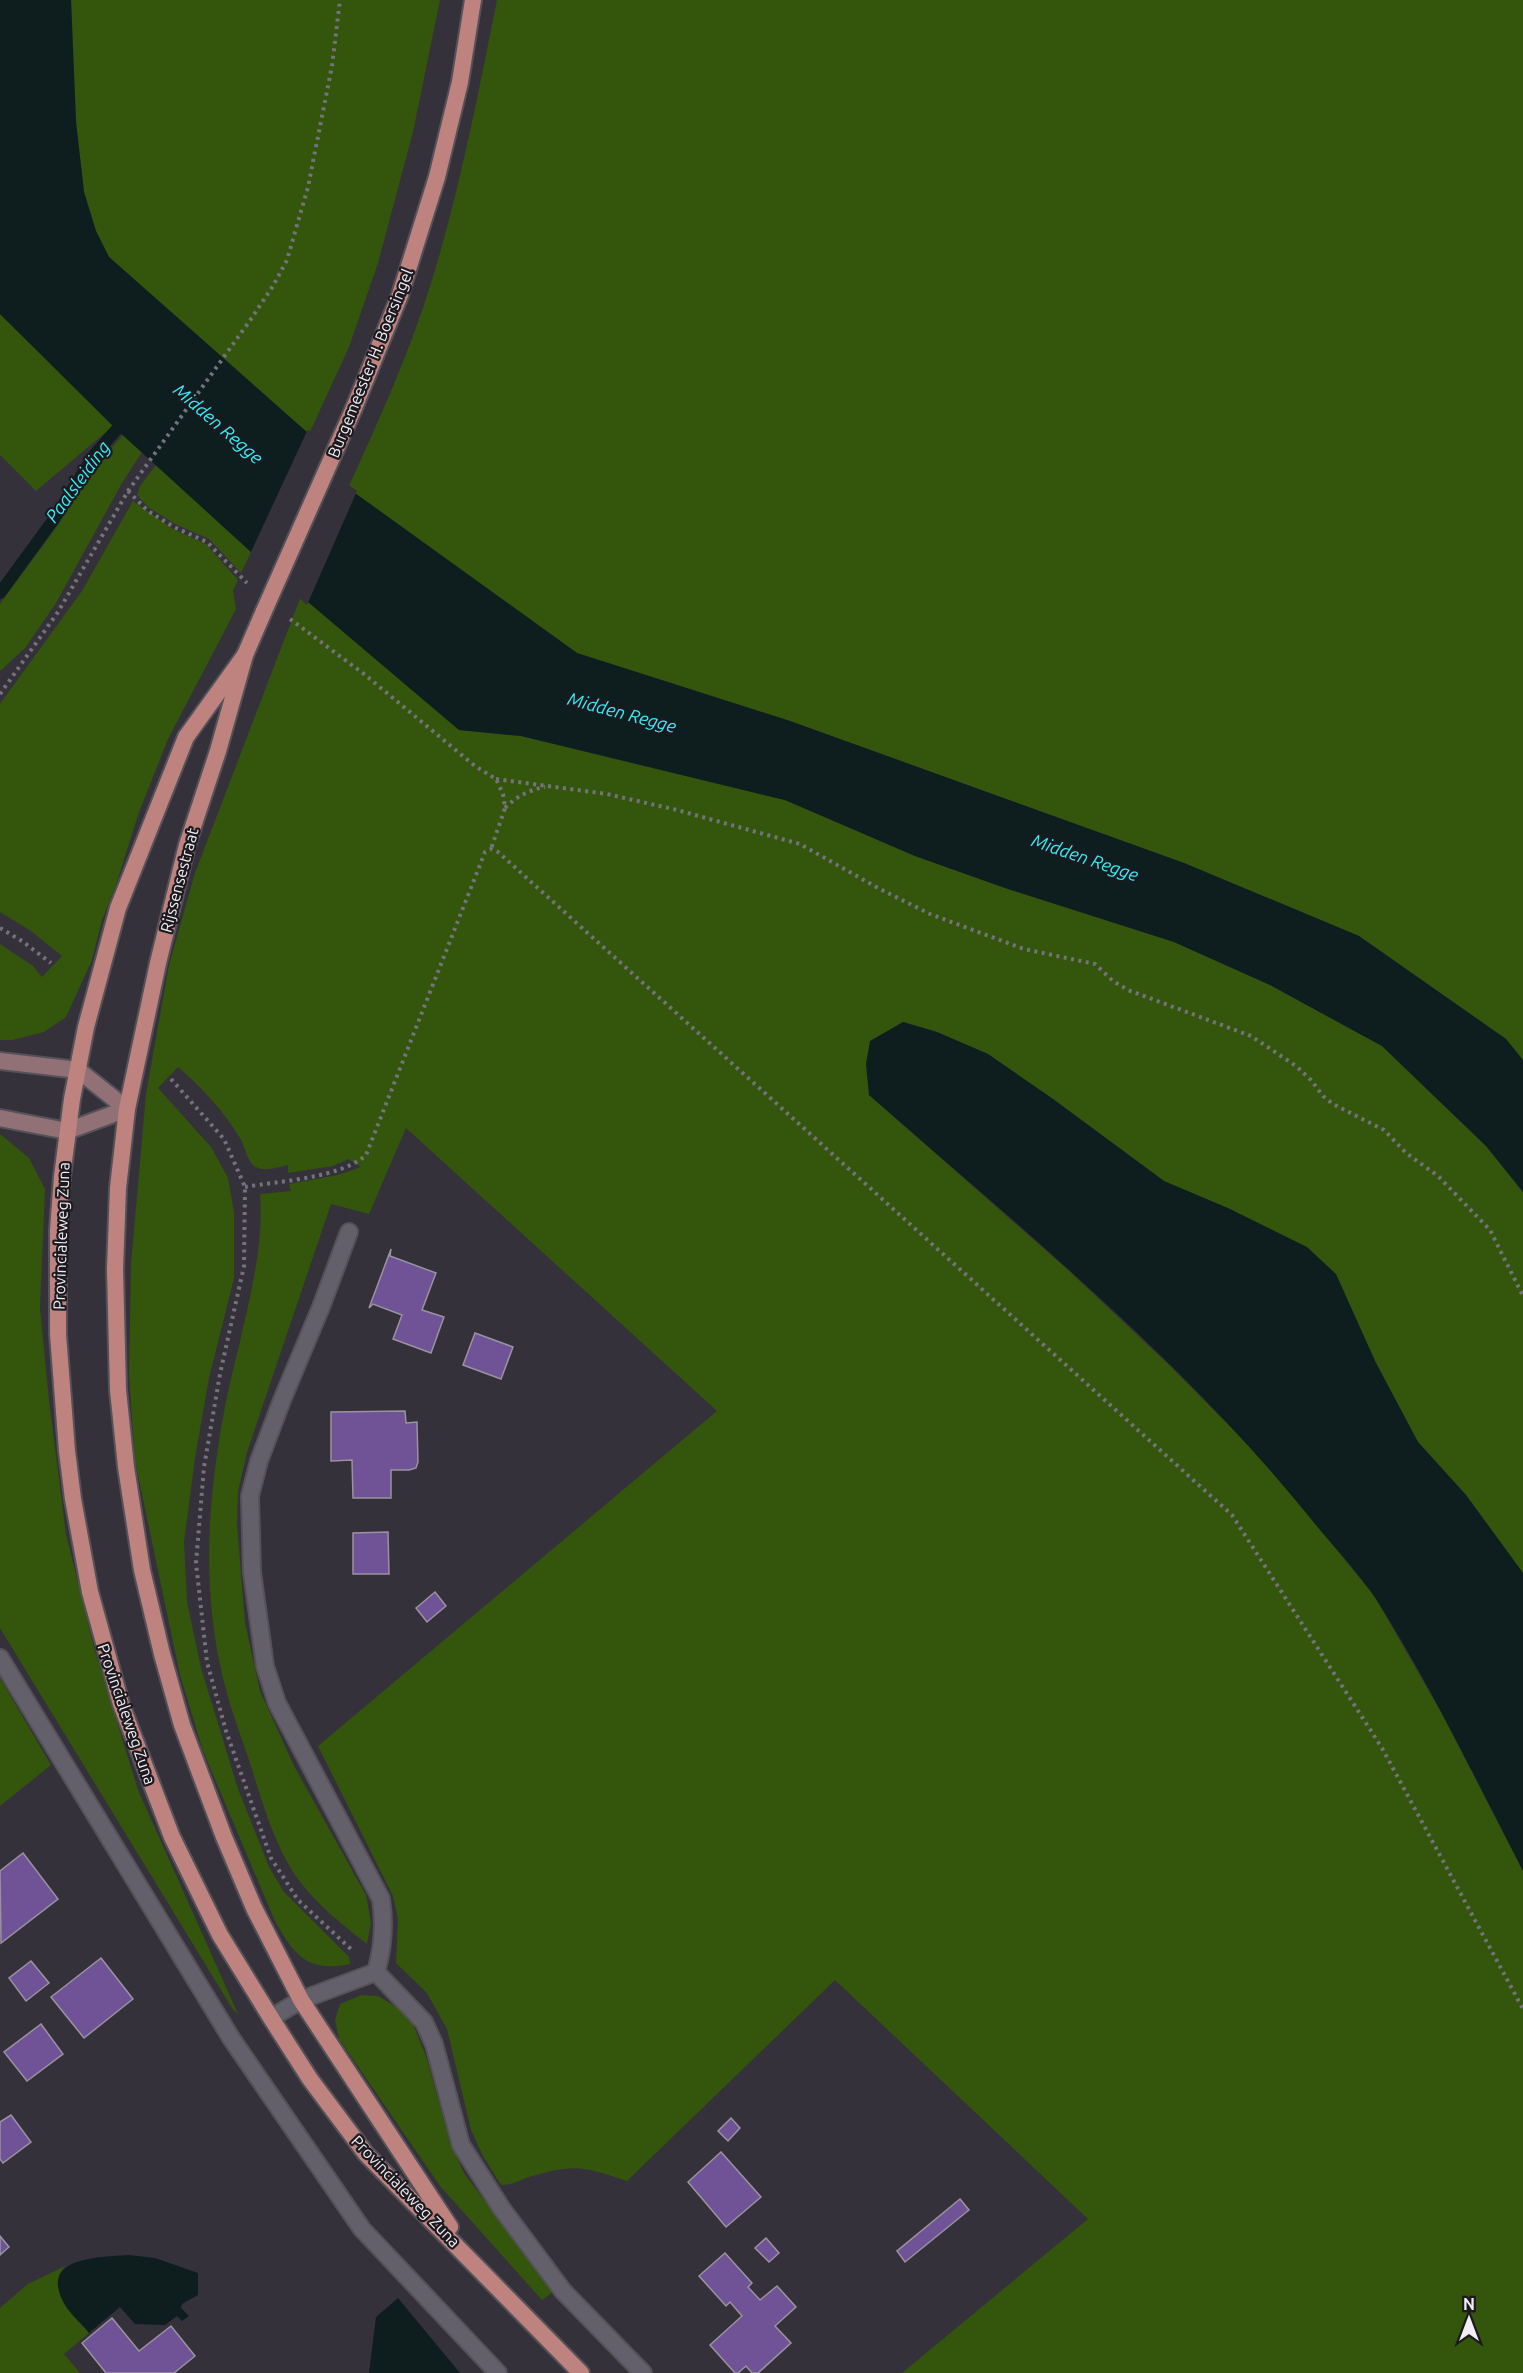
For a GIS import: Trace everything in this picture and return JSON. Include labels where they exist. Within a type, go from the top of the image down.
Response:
[{"type":"main road","name":"Burgemeester H. Boersingel","points":[[264,611],[354,408],[400,295],[437,177],[460,82],[473,0]]},
{"type":"main road","name":"Rijssensestraat","points":[[127,1109],[158,963],[187,845],[218,751],[245,655],[264,611]]},
{"type":"main road","name":"Rijssensestraat","points":[[78,1070],[86,1027],[118,908],[186,737],[245,655]]},
{"type":"main road","points":[[0,1061],[78,1070],[127,1109]]},
{"type":"main road","name":"Provincialeweg Zuna","points":[[78,1070],[62,1176],[58,1230],[58,1334],[67,1451],[73,1499],[90,1592],[121,1704],[172,1837],[220,1935],[310,2079],[366,2154],[473,2260],[581,2373]]},
{"type":"main road","points":[[0,1118],[68,1131],[127,1109]]},
{"type":"main road","name":"Provincialeweg Zuna","points":[[127,1109],[118,1188],[115,1314],[118,1390],[126,1467],[142,1570],[182,1725],[224,1837],[254,1908],[301,2000],[473,2260]]},
{"type":"street","points":[[349,1232],[259,1461],[250,1496],[252,1572],[265,1666],[276,1703],[381,1899],[384,1920],[383,1940],[376,1972]]},
{"type":"street","points":[[0,1658],[231,2038],[362,2229],[498,2373]]},
{"type":"street","points":[[271,2018],[301,2000],[376,1972]]},
{"type":"street","points":[[376,1972],[424,2022],[429,2031],[438,2056],[461,2145],[502,2209],[563,2291],[643,2373]]},
{"type":"path","points":[[0,694],[58,612],[128,491],[251,319],[287,260],[308,187],[332,66],[340,0]]},
{"type":"path","points":[[128,491],[148,511],[174,527],[207,542],[235,573]]},
{"type":"path","points":[[300,627],[364,675],[475,766],[496,779],[577,788],[677,810],[800,844],[892,896],[930,914],[1024,949],[1095,964],[1113,981],[1128,990],[1251,1036],[1296,1066],[1323,1096],[1384,1130],[1406,1154],[1438,1176],[1490,1230],[1523,1296]]},
{"type":"path","points":[[496,779],[503,794],[505,808]]},
{"type":"path","points":[[171,1078],[224,1139],[245,1187],[332,1172],[359,1161],[366,1155],[485,852],[491,849],[505,808],[514,799],[532,789],[552,787]]},
{"type":"path","points":[[491,849],[498,852],[702,1034],[1232,1515],[1382,1748],[1523,2009]]},
{"type":"path","points":[[0,928],[51,963]]},
{"type":"green space","points":[[71,0],[440,0],[413,132],[378,263],[349,347],[309,434],[109,257],[96,231],[84,192],[76,122]]},
{"type":"green space","points":[[497,0],[1523,0],[1523,1060],[1506,1039],[1359,936],[1184,863],[790,721],[577,653],[348,488],[404,360],[432,280],[460,176]]},
{"type":"green space","points":[[0,314],[113,426],[36,491],[0,455]]},
{"type":"green space","points":[[123,435],[142,452],[122,483],[56,603],[25,648],[0,671],[0,604],[58,525],[95,467]]},
{"type":"green space","points":[[156,465],[251,552],[241,573],[209,539],[175,524],[148,507],[137,495],[140,486]]},
{"type":"green space","points":[[133,501],[173,529],[206,544],[238,580],[233,591],[236,609],[168,739],[138,815],[116,885],[102,920],[92,960],[66,1017],[44,1032],[12,1040],[0,1040],[0,944],[33,966],[42,977],[62,956],[31,931],[0,912],[0,704],[82,591]]},
{"type":"green space","points":[[301,596],[459,730],[521,736],[785,800],[915,856],[1005,888],[1174,942],[1270,985],[1382,1046],[1486,1146],[1523,1192],[1523,1573],[1466,1495],[1418,1442],[1376,1363],[1230,1209],[1164,1181],[988,1054],[937,1032],[903,1022],[869,1095],[1068,1270],[1171,1367],[1267,1464],[1375,1597],[1442,1714],[1523,1871],[1523,2373],[902,2373],[1088,2219],[835,1980],[627,2181],[592,2170],[573,2168],[550,2171],[501,2185],[483,2156],[471,2130],[447,2029],[427,1993],[396,1963],[398,1919],[393,1896],[318,1746],[717,1411],[406,1128],[369,1214],[331,1204],[247,1452],[238,1492],[237,1524],[245,1623],[260,1691],[294,1766],[366,1895],[371,1923],[367,1944],[311,1895],[295,1875],[275,1836],[235,1720],[222,1674],[213,1621],[209,1568],[210,1515],[216,1462],[220,1433],[255,1271],[260,1233],[260,1194],[291,1191],[289,1184],[338,1175],[361,1167],[349,1159],[333,1166],[288,1173],[288,1165],[268,1169],[256,1167],[248,1158],[234,1128],[204,1091],[178,1067],[158,1088],[211,1147],[228,1178],[234,1212],[234,1278],[209,1378],[184,1542],[187,1602],[201,1668],[238,1789],[269,1867],[284,1892],[349,1957],[350,1964],[323,1966],[313,1963],[304,1959],[289,1943],[275,1921],[203,1751],[180,1675],[135,1461],[129,1376],[131,1264],[146,1094],[169,965],[195,873]]},
{"type":"green space","points":[[0,1134],[29,1158],[45,1189],[40,1308],[49,1401],[66,1534],[95,1651],[138,1790],[238,2014],[232,2008],[0,1628]]},
{"type":"green space","points":[[0,1678],[51,1765],[0,1806]]},
{"type":"green space","points":[[361,1995],[378,1996],[397,2007],[411,2019],[427,2059],[450,2142],[464,2173],[553,2292],[542,2300],[440,2186],[339,2039],[335,2020],[340,2004]]},
{"type":"green space","points":[[65,2266],[59,2275],[66,2306],[89,2333],[64,2354],[80,2373],[0,2373],[0,2308],[28,2284]]},
{"type":"water","name":"Midden Regge","points":[[0,0],[71,0],[76,122],[84,192],[96,231],[109,257],[309,434],[348,488],[577,653],[790,721],[1184,863],[1359,936],[1506,1039],[1523,1060],[1523,1192],[1486,1146],[1382,1046],[1270,985],[1174,942],[1005,888],[915,856],[785,800],[521,736],[459,730],[251,552],[116,429],[0,314]]},
{"type":"water","points":[[903,1022],[937,1032],[988,1054],[1164,1181],[1230,1209],[1307,1247],[1336,1274],[1376,1363],[1418,1442],[1466,1495],[1523,1573],[1523,1871],[1416,1665],[1361,1578],[1262,1461],[1155,1350],[1042,1246],[869,1095],[866,1064],[870,1041]]},
{"type":"water","points":[[129,2255],[155,2258],[198,2273],[198,2295],[182,2304],[181,2308],[189,2316],[182,2321],[177,2316],[165,2325],[135,2324],[120,2307],[89,2333],[65,2305],[58,2289],[59,2277],[65,2269],[75,2263],[88,2259]]},
{"type":"water","points":[[398,2298],[460,2373],[369,2373],[376,2317]]},
{"type":"pier","points":[[308,429],[350,486],[357,491],[307,605],[250,554]]},
{"type":"building","points":[[391,1249],[390,1256],[436,1273],[422,1310],[444,1317],[431,1353],[393,1339],[402,1315],[373,1304],[369,1308]]},
{"type":"building","points":[[475,1333],[513,1347],[501,1379],[463,1365]]},
{"type":"building","points":[[405,1411],[406,1423],[417,1422],[418,1462],[416,1468],[391,1470],[391,1498],[353,1498],[352,1460],[331,1461],[331,1412]]},
{"type":"building","points":[[388,1532],[389,1574],[353,1574],[353,1533]]},
{"type":"building","points":[[435,1592],[446,1606],[427,1622],[416,1608]]},
{"type":"building","points":[[23,1853],[58,1899],[1,1943],[0,1871]]},
{"type":"building","points":[[101,1958],[133,1999],[84,2038],[51,1997]]},
{"type":"building","points":[[31,1961],[49,1983],[26,2001],[9,1978]]},
{"type":"building","points":[[41,2024],[63,2054],[27,2081],[4,2052]]},
{"type":"building","points":[[11,2115],[31,2142],[3,2163],[0,2159],[0,2122]]},
{"type":"building","points":[[731,2118],[740,2128],[728,2141],[718,2131]]},
{"type":"building","points":[[721,2152],[761,2197],[726,2227],[688,2182]]},
{"type":"building","points":[[960,2199],[969,2210],[905,2262],[897,2251]]},
{"type":"building","points":[[0,2236],[9,2247],[0,2255]]},
{"type":"building","points":[[766,2238],[779,2253],[769,2262],[755,2248]]},
{"type":"building","points":[[725,2253],[752,2283],[748,2287],[760,2300],[777,2286],[796,2307],[775,2326],[791,2343],[758,2373],[752,2373],[746,2366],[735,2373],[710,2345],[742,2316],[730,2302],[726,2306],[699,2276]]},
{"type":"building","points":[[112,2318],[139,2351],[171,2326],[195,2356],[174,2373],[106,2373],[82,2343]]},
{"type":"waterway","name":"Paalsleiding","points":[[0,593],[54,519],[95,454],[126,419]]}]
